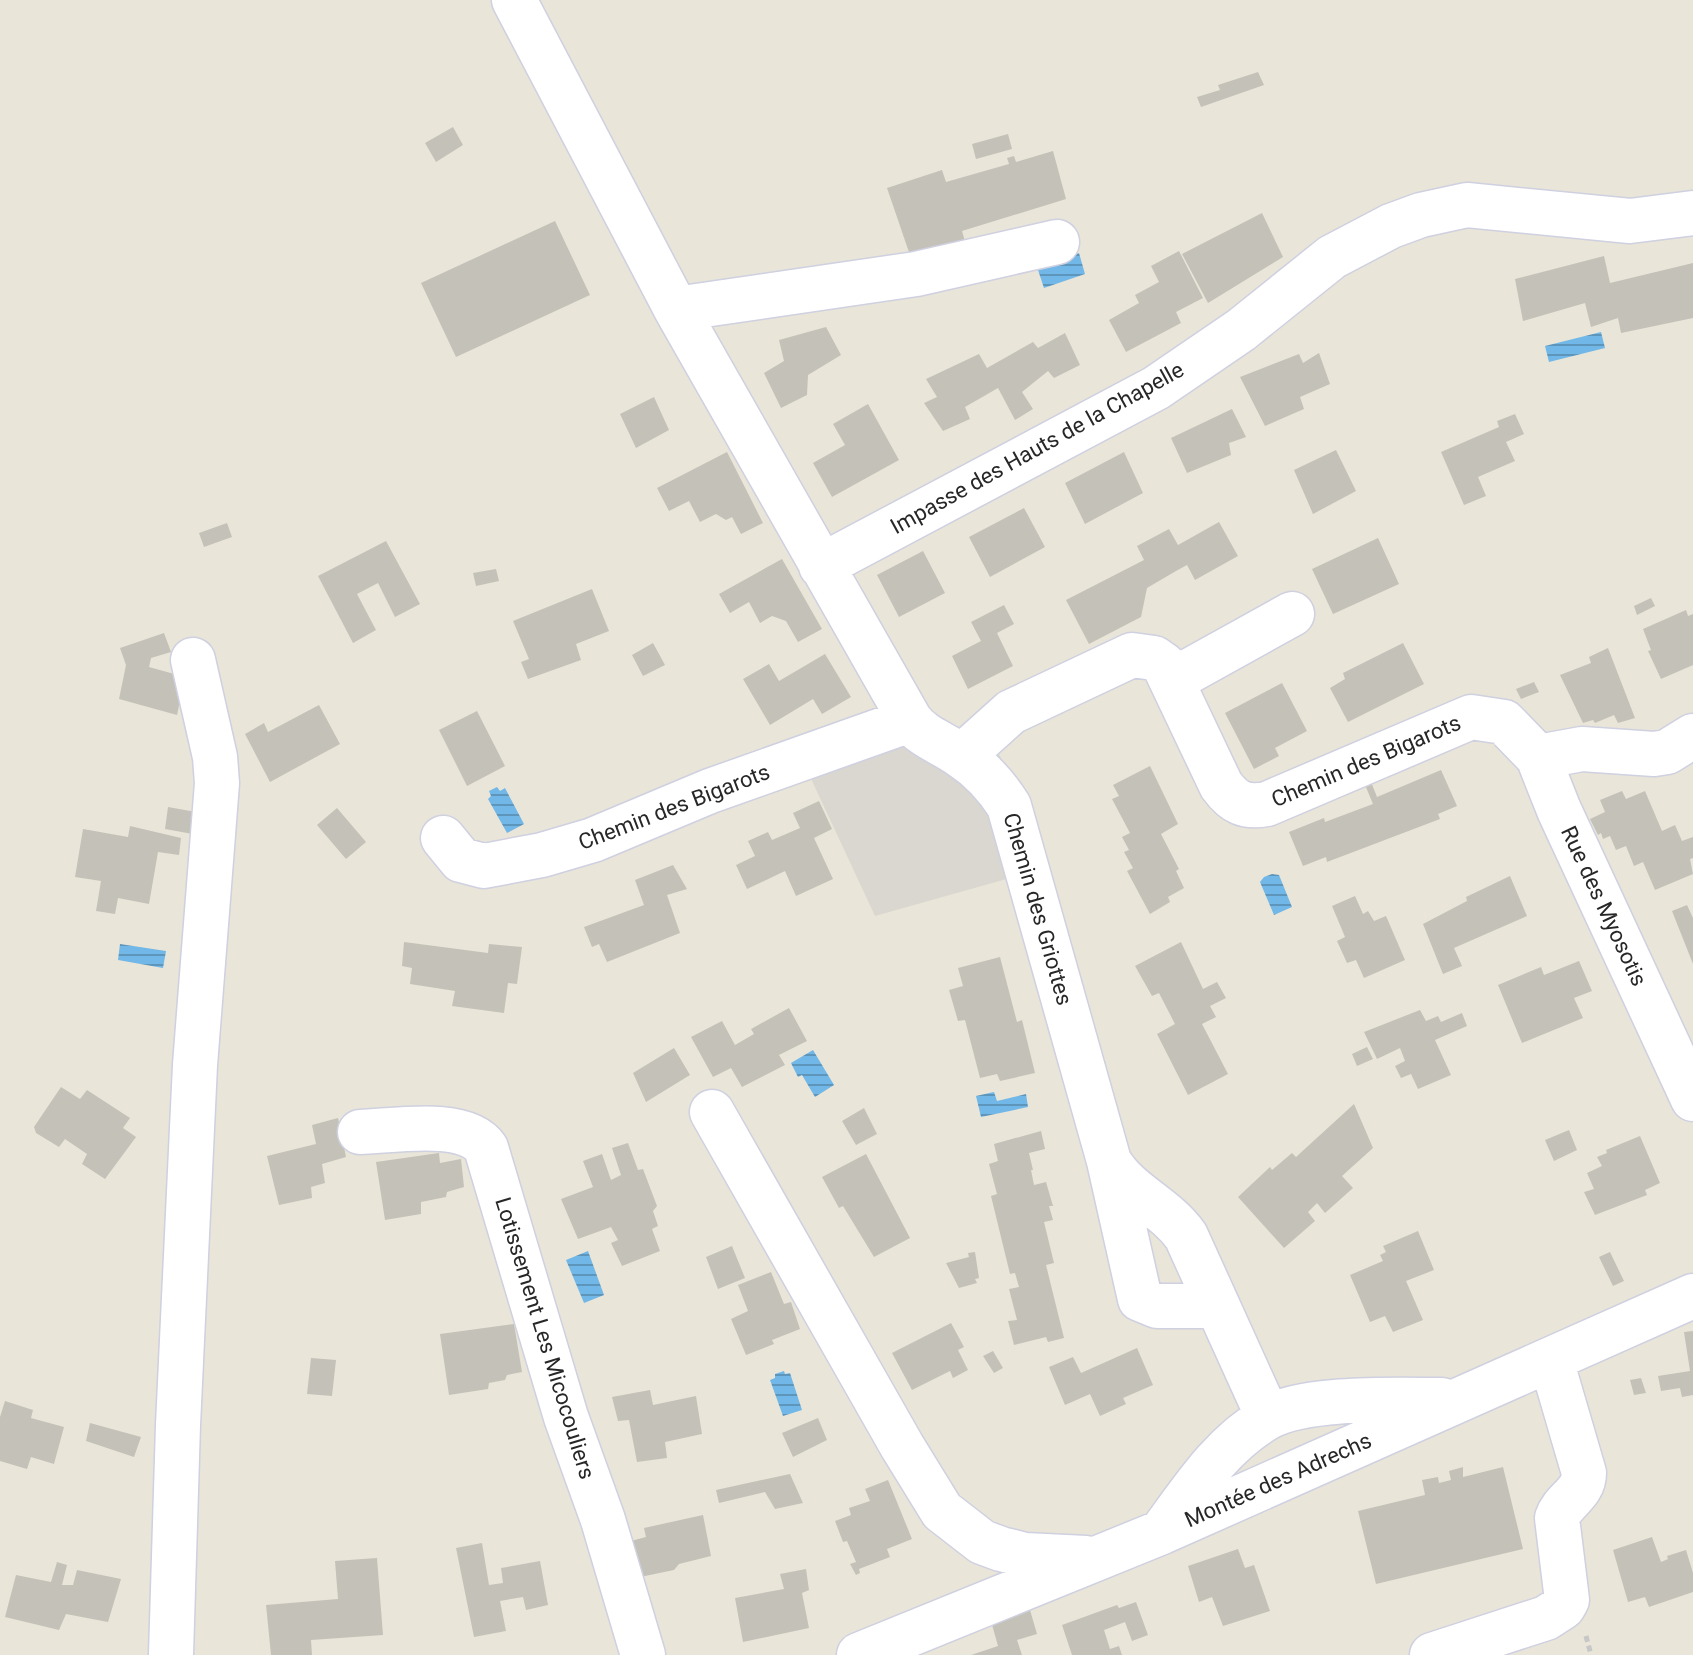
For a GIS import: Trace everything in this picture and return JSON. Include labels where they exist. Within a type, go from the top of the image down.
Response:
[{"type":"street","name":"Chemin des Griottes","points":[[514,0],[676,309],[910,720],[922,733],[962,756],[999,790],[1013,816],[1109,1161],[1121,1179],[1183,1232],[1268,1417]]},
{"type":"street","name":"Impasse des Hauts de la Chapelle","points":[[821,566],[1156,388],[1241,330],[1332,257],[1391,226],[1421,215],[1467,205],[1630,221],[1693,213]]},
{"type":"street","points":[[676,309],[916,274],[1057,242]]},
{"type":"street","points":[[1173,680],[1292,614]]},
{"type":"street","name":"Chemin des Bigarots","points":[[962,756],[1011,712],[1132,655],[1154,658],[1164,665],[1221,785],[1233,800],[1244,806],[1267,804],[1471,717],[1504,722]]},
{"type":"street","points":[[171,1655],[195,1065],[217,805],[215,757],[193,660]]},
{"type":"street","name":"Chemin des Bigarots","points":[[443,838],[461,860],[484,866],[542,855],[593,840],[725,786],[910,720]]},
{"type":"street","name":"Rue des Myosotis","points":[[1504,722],[1538,757],[1559,810],[1690,1082]]},
{"type":"street","points":[[1538,757],[1582,749],[1654,754],[1667,752],[1693,736]]},
{"type":"street","points":[[982,1542],[719,1097],[902,1446],[942,1511],[984,1606]]},
{"type":"street","name":"Lotissement Les Micocouliers","points":[[360,1132],[462,1131],[481,1140],[486,1148],[566,1417],[603,1520],[643,1655]]},
{"type":"street","points":[[1109,1161],[1140,1299],[1157,1306],[1217,1306]]},
{"type":"street","name":"Montée des Adrechs","points":[[876,1652],[1162,1532],[1693,1296]]},
{"type":"street","points":[[1432,1655],[1546,1618],[1563,1607],[1567,1600],[1557,1518],[1561,1509],[1581,1488],[1584,1473],[1551,1360]]},
{"type":"street","points":[[1162,1532],[1221,1454],[1268,1417],[1331,1403],[1380,1399],[1456,1400]]},
{"type":"street","points":[[942,1511],[982,1542],[1025,1555],[1096,1559]]},
{"type":"shaded area","points":[[979,719],[1019,790],[1049,867],[875,916],[806,768],[948,733]]},
{"type":"water","points":[[1079,253],[1085,274],[1044,288],[1037,267]]},
{"type":"water","points":[[1601,332],[1605,348],[1549,362],[1545,346]]},
{"type":"water","points":[[497,787],[500,791],[505,788],[524,824],[507,833],[488,799],[491,796],[489,791]]},
{"type":"water","points":[[1272,874],[1279,875],[1292,907],[1274,915],[1260,882]]},
{"type":"water","points":[[120,944],[166,951],[163,968],[118,960]]},
{"type":"water","points":[[813,1050],[834,1085],[815,1097],[791,1063]]},
{"type":"water","points":[[994,1092],[997,1101],[1026,1094],[1028,1107],[981,1117],[976,1096]]},
{"type":"water","points":[[588,1251],[604,1295],[584,1303],[566,1260]]},
{"type":"water","points":[[784,1371],[785,1374],[790,1373],[802,1410],[783,1416],[770,1380]]},
{"type":"building","points":[[1258,72],[1264,85],[1201,107],[1197,97],[1220,90],[1218,85]]},
{"type":"building","points":[[453,127],[463,145],[436,162],[425,143]]},
{"type":"building","points":[[1008,134],[1012,149],[976,159],[972,144]]},
{"type":"building","points":[[1053,151],[1066,199],[962,231],[966,245],[912,261],[887,188],[942,170],[946,182],[1009,164],[1007,158],[1014,156],[1016,162]]},
{"type":"building","points":[[1262,213],[1283,257],[1208,303],[1182,254]]},
{"type":"building","points":[[555,221],[590,295],[456,357],[421,283]]},
{"type":"building","points":[[1179,251],[1203,298],[1176,312],[1181,323],[1126,352],[1109,320],[1139,303],[1135,295],[1159,282],[1151,266]]},
{"type":"building","points":[[1604,256],[1610,283],[1693,263],[1693,318],[1621,333],[1618,318],[1591,327],[1585,303],[1523,321],[1515,279]]},
{"type":"building","points":[[826,327],[841,355],[808,375],[807,395],[781,408],[764,373],[784,361],[779,340]]},
{"type":"building","points":[[1065,333],[1080,365],[1054,378],[1048,371],[1022,392],[1033,409],[1015,420],[998,388],[965,407],[970,419],[943,431],[924,403],[937,397],[926,379],[979,354],[987,368],[1033,342],[1038,348]]},
{"type":"building","points":[[1319,353],[1330,384],[1300,397],[1304,409],[1265,426],[1240,377],[1299,354],[1303,363]]},
{"type":"building","points":[[654,397],[669,430],[636,448],[620,414]]},
{"type":"building","points":[[868,404],[899,460],[832,497],[813,463],[845,445],[833,424]]},
{"type":"building","points":[[1232,409],[1246,437],[1229,443],[1231,455],[1187,473],[1171,438]]},
{"type":"building","points":[[1515,414],[1524,434],[1506,442],[1515,461],[1478,477],[1486,496],[1464,505],[1441,452],[1499,427],[1497,421]]},
{"type":"building","points":[[1336,450],[1356,491],[1313,514],[1294,470]]},
{"type":"building","points":[[727,452],[763,523],[741,534],[732,517],[726,520],[716,514],[700,522],[689,501],[669,511],[657,488]]},
{"type":"building","points":[[1124,452],[1143,493],[1085,524],[1065,483]]},
{"type":"building","points":[[1024,508],[1045,547],[990,577],[969,537]]},
{"type":"building","points":[[1219,522],[1238,556],[1195,580],[1187,565],[1147,588],[1141,617],[1089,644],[1066,600],[1144,560],[1137,546],[1169,529],[1178,545]]},
{"type":"building","points":[[227,523],[232,537],[204,547],[199,533]]},
{"type":"building","points":[[1378,538],[1399,584],[1333,614],[1312,569]]},
{"type":"building","points":[[386,541],[420,604],[395,617],[378,583],[357,594],[376,630],[353,643],[318,576]]},
{"type":"building","points":[[923,551],[945,593],[899,617],[877,575]]},
{"type":"building","points":[[782,559],[822,629],[798,642],[786,621],[772,616],[760,623],[749,602],[730,613],[719,594]]},
{"type":"building","points":[[496,569],[499,581],[476,586],[473,573]]},
{"type":"building","points":[[592,589],[609,631],[576,644],[581,660],[528,679],[521,662],[529,659],[513,621]]},
{"type":"building","points":[[1651,598],[1655,606],[1637,615],[1634,606]]},
{"type":"building","points":[[1004,605],[1014,624],[997,633],[1013,666],[968,689],[952,656],[981,641],[971,622]]},
{"type":"building","points":[[1686,610],[1688,616],[1693,614],[1693,665],[1661,679],[1648,651],[1651,650],[1643,629]]},
{"type":"building","points":[[164,633],[171,652],[151,658],[149,667],[185,677],[177,715],[119,699],[126,665],[120,648]]},
{"type":"building","points":[[653,643],[665,665],[643,676],[632,655]]},
{"type":"building","points":[[1403,643],[1424,684],[1348,722],[1330,688],[1345,679],[1343,673]]},
{"type":"building","points":[[1608,648],[1635,718],[1618,723],[1614,715],[1595,723],[1593,720],[1583,723],[1560,675],[1591,663],[1589,657]]},
{"type":"building","points":[[825,654],[851,697],[822,714],[813,699],[770,725],[743,679],[769,664],[779,681]]},
{"type":"building","points":[[1534,682],[1539,692],[1521,699],[1516,689]]},
{"type":"building","points":[[1282,683],[1307,731],[1275,748],[1279,756],[1254,769],[1225,713]]},
{"type":"building","points":[[319,705],[340,744],[270,782],[245,734],[264,723],[268,732]]},
{"type":"building","points":[[477,711],[505,766],[467,786],[439,730]]},
{"type":"building","points":[[1150,766],[1178,824],[1161,834],[1179,869],[1176,871],[1184,888],[1168,897],[1170,902],[1150,914],[1127,871],[1133,868],[1124,852],[1129,850],[1122,837],[1130,833],[1112,799],[1119,796],[1113,785]]},
{"type":"building","points":[[1441,770],[1457,806],[1438,814],[1440,819],[1327,862],[1326,857],[1303,866],[1289,832],[1373,804],[1363,780],[1369,777],[1377,797]]},
{"type":"building","points":[[1622,791],[1626,799],[1645,791],[1662,831],[1675,825],[1682,841],[1693,837],[1693,858],[1690,859],[1693,874],[1655,890],[1643,862],[1634,866],[1626,846],[1616,850],[1610,836],[1603,839],[1601,833],[1598,835],[1590,819],[1605,812],[1600,800]]},
{"type":"building","points":[[819,801],[832,829],[814,838],[833,879],[796,896],[785,871],[747,889],[736,865],[755,856],[748,841],[768,832],[772,840],[800,828],[793,813]]},
{"type":"building","points":[[168,807],[207,814],[204,836],[165,829]]},
{"type":"building","points":[[337,808],[366,842],[346,859],[317,825]]},
{"type":"building","points":[[130,826],[181,838],[179,855],[158,852],[149,904],[118,898],[115,914],[96,911],[101,881],[75,877],[83,829],[128,837]]},
{"type":"building","points":[[673,865],[687,889],[667,895],[680,933],[607,962],[599,944],[592,947],[584,927],[644,905],[635,880]]},
{"type":"building","points":[[1510,876],[1527,916],[1454,948],[1462,966],[1443,974],[1423,924],[1467,901],[1466,897]]},
{"type":"building","points":[[1355,896],[1363,914],[1368,911],[1374,921],[1386,916],[1405,960],[1364,978],[1356,960],[1347,963],[1337,941],[1345,937],[1332,906]]},
{"type":"building","points":[[1687,905],[1693,918],[1693,964],[1672,911]]},
{"type":"building","points":[[404,942],[488,953],[489,944],[522,947],[517,984],[508,983],[504,1013],[452,1006],[455,991],[410,984],[412,968],[402,966]]},
{"type":"building","points":[[1181,942],[1203,989],[1217,982],[1226,998],[1210,1006],[1216,1017],[1202,1024],[1228,1074],[1188,1095],[1157,1034],[1175,1024],[1159,993],[1152,996],[1135,966]]},
{"type":"building","points":[[1000,957],[1017,1022],[1022,1020],[1035,1073],[1000,1081],[997,1074],[980,1078],[965,1020],[958,1021],[949,990],[963,986],[958,968]]},
{"type":"building","points":[[1579,961],[1592,991],[1574,998],[1583,1018],[1522,1043],[1498,985],[1541,967],[1544,975]]},
{"type":"building","points":[[789,1008],[807,1041],[779,1055],[785,1065],[742,1087],[731,1068],[713,1077],[691,1037],[722,1021],[735,1045],[754,1034],[751,1029]]},
{"type":"building","points":[[1420,1010],[1426,1021],[1438,1016],[1441,1022],[1462,1013],[1467,1026],[1435,1040],[1451,1075],[1418,1089],[1411,1074],[1401,1078],[1395,1066],[1405,1061],[1400,1048],[1377,1059],[1364,1032]]},
{"type":"building","points":[[1367,1047],[1373,1059],[1357,1066],[1352,1054]]},
{"type":"building","points":[[674,1048],[690,1075],[646,1102],[633,1073]]},
{"type":"building","points":[[61,1087],[80,1099],[87,1090],[130,1118],[123,1128],[136,1137],[105,1179],[82,1164],[87,1154],[65,1139],[59,1147],[36,1133],[34,1127]]},
{"type":"building","points":[[1354,1104],[1373,1148],[1342,1176],[1353,1188],[1325,1213],[1317,1203],[1308,1212],[1315,1221],[1284,1248],[1238,1197],[1270,1167],[1272,1170],[1292,1153],[1296,1157]]},
{"type":"building","points":[[864,1108],[877,1134],[856,1145],[842,1121]]},
{"type":"building","points":[[338,1118],[346,1157],[322,1164],[325,1183],[311,1187],[312,1198],[279,1205],[267,1156],[316,1144],[312,1125]]},
{"type":"building","points":[[1569,1130],[1577,1150],[1554,1161],[1545,1140]]},
{"type":"building","points":[[1041,1131],[1045,1149],[1029,1153],[1034,1185],[1046,1182],[1053,1206],[1049,1206],[1053,1220],[1044,1222],[1054,1263],[1046,1265],[1064,1338],[1048,1342],[1046,1337],[1014,1345],[1008,1321],[1017,1320],[1009,1289],[1019,1287],[1015,1273],[1010,1274],[991,1196],[997,1194],[989,1164],[998,1161],[994,1144]]},
{"type":"building","points":[[1640,1136],[1660,1183],[1645,1190],[1647,1195],[1595,1215],[1584,1192],[1594,1189],[1587,1173],[1602,1166],[1597,1157],[1607,1153],[1606,1150]]},
{"type":"building","points":[[628,1143],[638,1170],[643,1169],[657,1206],[653,1211],[658,1226],[652,1229],[660,1251],[622,1266],[611,1243],[618,1240],[611,1227],[578,1239],[561,1199],[593,1187],[583,1161],[602,1154],[611,1180],[621,1175],[612,1148]]},
{"type":"building","points":[[439,1153],[440,1163],[461,1159],[464,1187],[447,1192],[446,1197],[421,1202],[421,1214],[385,1220],[376,1162]]},
{"type":"building","points":[[866,1154],[910,1238],[874,1257],[843,1206],[839,1208],[822,1177]]},
{"type":"building","points":[[1418,1231],[1434,1270],[1406,1281],[1423,1320],[1393,1332],[1385,1316],[1370,1322],[1350,1275],[1383,1261],[1380,1255],[1386,1252],[1383,1246]]},
{"type":"building","points":[[732,1246],[745,1278],[718,1289],[706,1257]]},
{"type":"building","points":[[975,1252],[977,1283],[959,1288],[946,1263],[969,1257],[968,1253]]},
{"type":"building","points":[[1610,1252],[1624,1281],[1613,1286],[1599,1257]]},
{"type":"building","points":[[771,1272],[784,1304],[791,1302],[800,1329],[746,1355],[731,1319],[748,1311],[738,1285]]},
{"type":"building","points":[[951,1323],[964,1347],[958,1350],[968,1370],[953,1378],[950,1371],[912,1390],[892,1353]]},
{"type":"building","points":[[514,1324],[522,1372],[489,1383],[488,1389],[449,1395],[440,1334]]},
{"type":"building","points":[[1693,1331],[1693,1395],[1682,1397],[1680,1388],[1661,1391],[1658,1376],[1690,1371],[1684,1332]]},
{"type":"building","points":[[1137,1348],[1153,1385],[1123,1398],[1126,1404],[1100,1416],[1090,1394],[1065,1405],[1049,1367],[1073,1357],[1081,1373]]},
{"type":"building","points":[[993,1351],[1003,1368],[994,1373],[983,1356]]},
{"type":"building","points":[[311,1358],[336,1360],[332,1396],[307,1394]]},
{"type":"building","points":[[1641,1378],[1646,1393],[1634,1395],[1630,1380]]},
{"type":"building","points":[[650,1390],[653,1405],[696,1396],[702,1434],[665,1442],[667,1458],[637,1462],[629,1420],[618,1421],[612,1397]]},
{"type":"building","points":[[5,1401],[33,1410],[31,1418],[64,1427],[54,1464],[31,1457],[27,1469],[0,1461],[0,1417]]},
{"type":"building","points":[[818,1418],[827,1440],[793,1457],[782,1433]]},
{"type":"building","points":[[90,1423],[141,1437],[134,1457],[86,1441]]},
{"type":"building","points":[[1463,1467],[1463,1477],[1503,1467],[1523,1549],[1376,1584],[1358,1511],[1425,1495],[1422,1480],[1438,1477],[1439,1483],[1451,1480],[1449,1471]]},
{"type":"building","points":[[790,1474],[803,1503],[775,1509],[765,1492],[719,1503],[716,1490]]},
{"type":"building","points":[[888,1480],[912,1539],[887,1549],[890,1557],[859,1569],[860,1573],[856,1575],[850,1564],[856,1562],[847,1541],[843,1542],[835,1521],[851,1515],[849,1508],[870,1501],[865,1489]]},
{"type":"building","points":[[703,1515],[711,1556],[679,1564],[674,1570],[640,1577],[631,1541],[646,1537],[644,1528]]},
{"type":"building","points":[[1652,1537],[1661,1562],[1668,1559],[1667,1556],[1686,1550],[1693,1573],[1693,1592],[1649,1607],[1645,1597],[1628,1602],[1613,1550]]},
{"type":"building","points":[[482,1543],[489,1585],[503,1583],[501,1568],[540,1561],[548,1605],[526,1610],[523,1597],[500,1601],[506,1631],[474,1637],[456,1548]]},
{"type":"building","points":[[1238,1549],[1245,1568],[1254,1565],[1270,1611],[1223,1626],[1212,1597],[1199,1602],[1188,1566]]},
{"type":"building","points":[[377,1558],[383,1635],[311,1640],[312,1655],[271,1655],[266,1605],[338,1599],[335,1561]]},
{"type":"building","points":[[57,1562],[67,1565],[62,1585],[73,1585],[77,1570],[121,1579],[108,1622],[66,1614],[59,1630],[5,1617],[16,1575],[51,1582]]},
{"type":"building","points":[[806,1569],[809,1590],[802,1593],[809,1628],[743,1642],[735,1598],[784,1589],[780,1574]]},
{"type":"building","points":[[1136,1602],[1148,1635],[1132,1641],[1125,1622],[1104,1630],[1110,1649],[1119,1646],[1122,1655],[1072,1655],[1062,1625],[1117,1605],[1119,1608]]},
{"type":"building","points":[[1030,1610],[1037,1634],[1017,1640],[1022,1655],[971,1655],[998,1646],[991,1621]]}]
